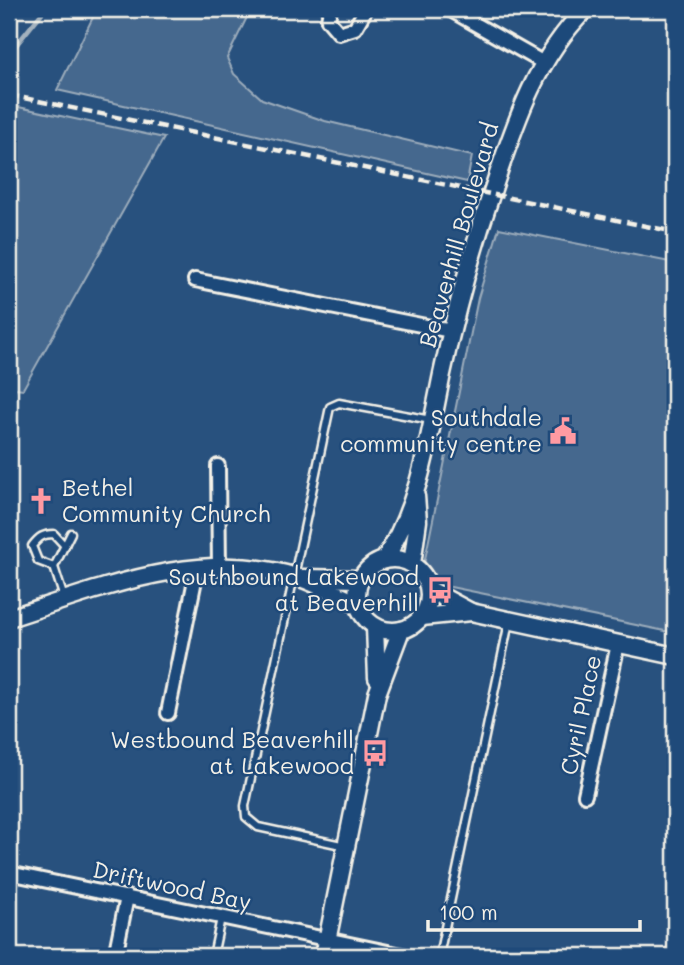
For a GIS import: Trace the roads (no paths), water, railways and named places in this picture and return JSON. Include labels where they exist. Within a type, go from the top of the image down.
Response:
[{"type":"street","points":[[330,9],[328,20],[339,33],[355,27],[366,9]]},
{"type":"street","points":[[449,9],[542,62]]},
{"type":"street","name":"Beaverhill Boulevard","points":[[384,559],[397,540],[416,493],[451,331],[508,139],[542,62],[568,27],[586,9]]},
{"type":"street","points":[[195,280],[451,331]]},
{"type":"street","points":[[218,466],[219,568]]},
{"type":"street","name":"Beaverhill Boulevard","points":[[412,564],[418,521],[416,493]]},
{"type":"street","points":[[401,630],[375,626],[368,621],[359,604],[357,591],[360,579],[368,568],[384,559],[406,560],[412,564],[426,578],[429,590],[428,606],[422,617]]},
{"type":"street","points":[[9,618],[131,579],[197,570],[219,568],[297,578],[360,579]]},
{"type":"street","points":[[168,713],[197,570]]},
{"type":"street","points":[[297,578],[359,604]]},
{"type":"street","points":[[429,590],[471,612],[675,656]]},
{"type":"street","points":[[324,956],[377,694],[401,630],[422,617],[471,612]]},
{"type":"street","points":[[375,626],[377,694]]},
{"type":"street","name":"Cyril Place","points":[[585,795],[618,644]]},
{"type":"street","name":"Driftwood Bay","points":[[9,873],[407,956]]},
{"type":"street","points":[[116,956],[127,898]]},
{"type":"lane","points":[[346,846],[258,827],[246,817],[245,806],[297,578],[330,407],[339,403],[433,420]]},
{"type":"lane","points":[[65,600],[54,567],[71,533]]},
{"type":"lane","points":[[54,567],[37,561],[32,546],[38,537],[54,534],[65,546]]},
{"type":"lane","points":[[439,956],[509,622]]},
{"type":"lane","points":[[213,956],[221,918]]},
{"type":"waterway","points":[[9,54],[45,9]]},
{"type":"railway","points":[[9,95],[675,232]]},
{"type":"place","name":"Southdale community centre","points":[[563,431]]},
{"type":"place","name":"Bethel Community Church","points":[[41,501]]},
{"type":"place","name":"Southbound Lakewood at Beaverhill","points":[[440,590]]},
{"type":"place","name":"Westbound Beaverhill at Lakewood","points":[[375,753]]}]
